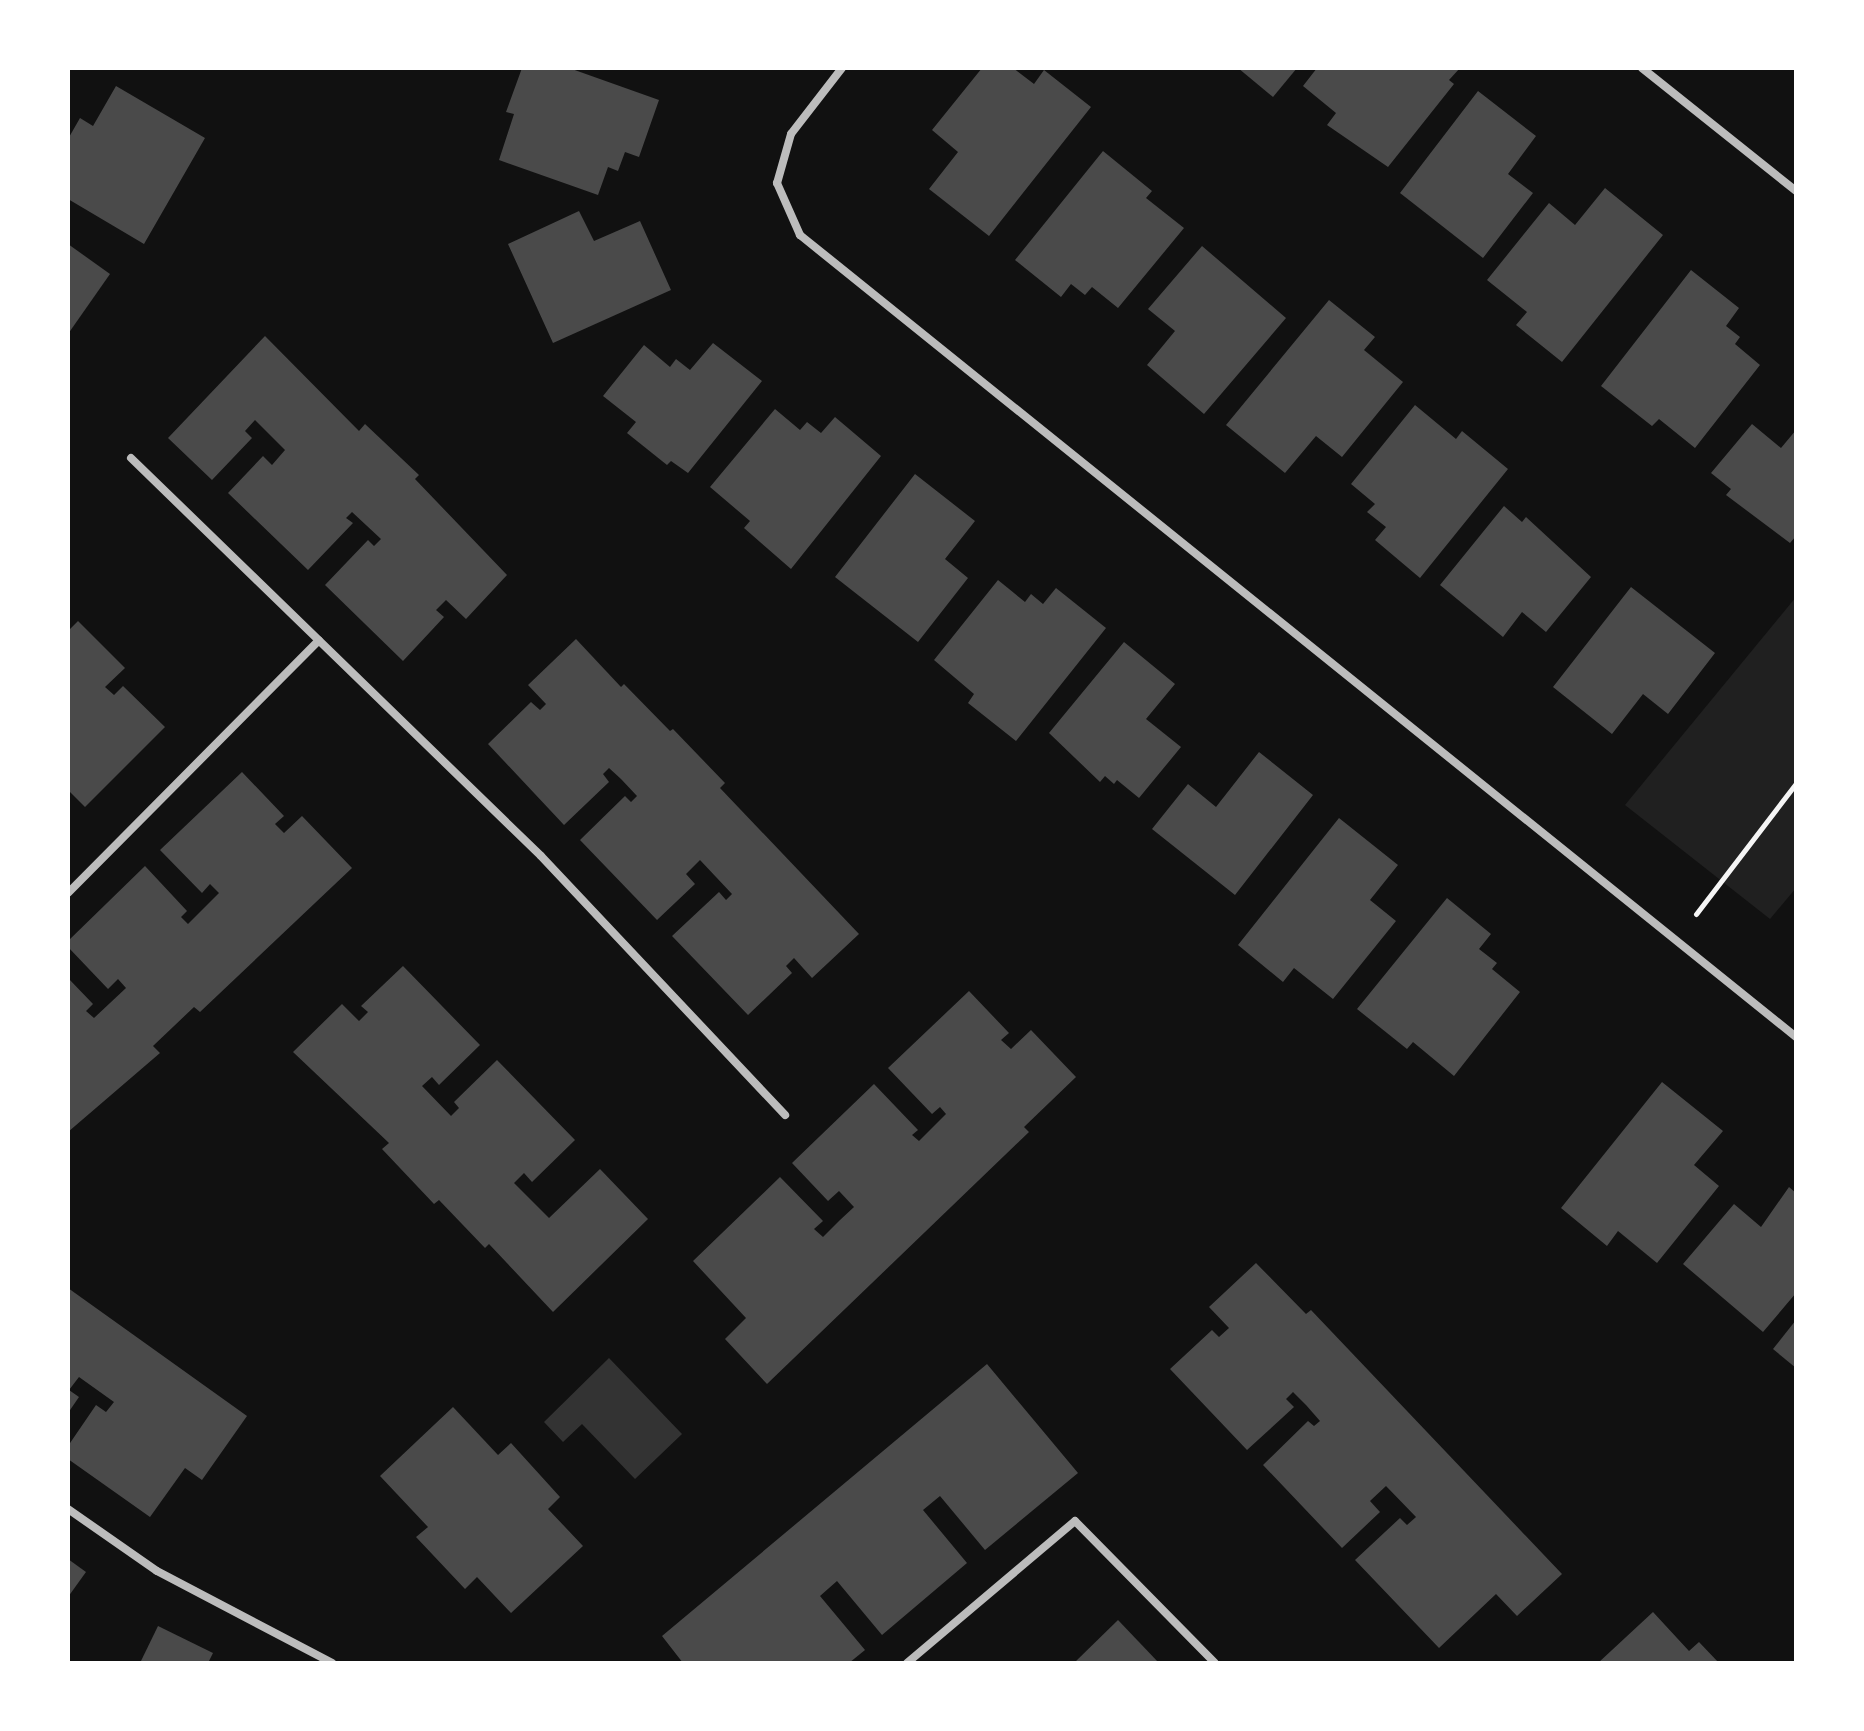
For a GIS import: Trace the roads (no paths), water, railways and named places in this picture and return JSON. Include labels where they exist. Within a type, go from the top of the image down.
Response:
[{"type":"street","points":[[842,68],[791,134],[777,183],[800,235],[1796,1037]]},
{"type":"street","points":[[1642,68],[1796,191]]},
{"type":"street","points":[[131,458],[541,856],[785,1115]]},
{"type":"street","points":[[68,893],[319,640]]},
{"type":"street","points":[[68,1509],[157,1571],[332,1663]]},
{"type":"street","points":[[907,1663],[1075,1521],[1215,1663]]}]
